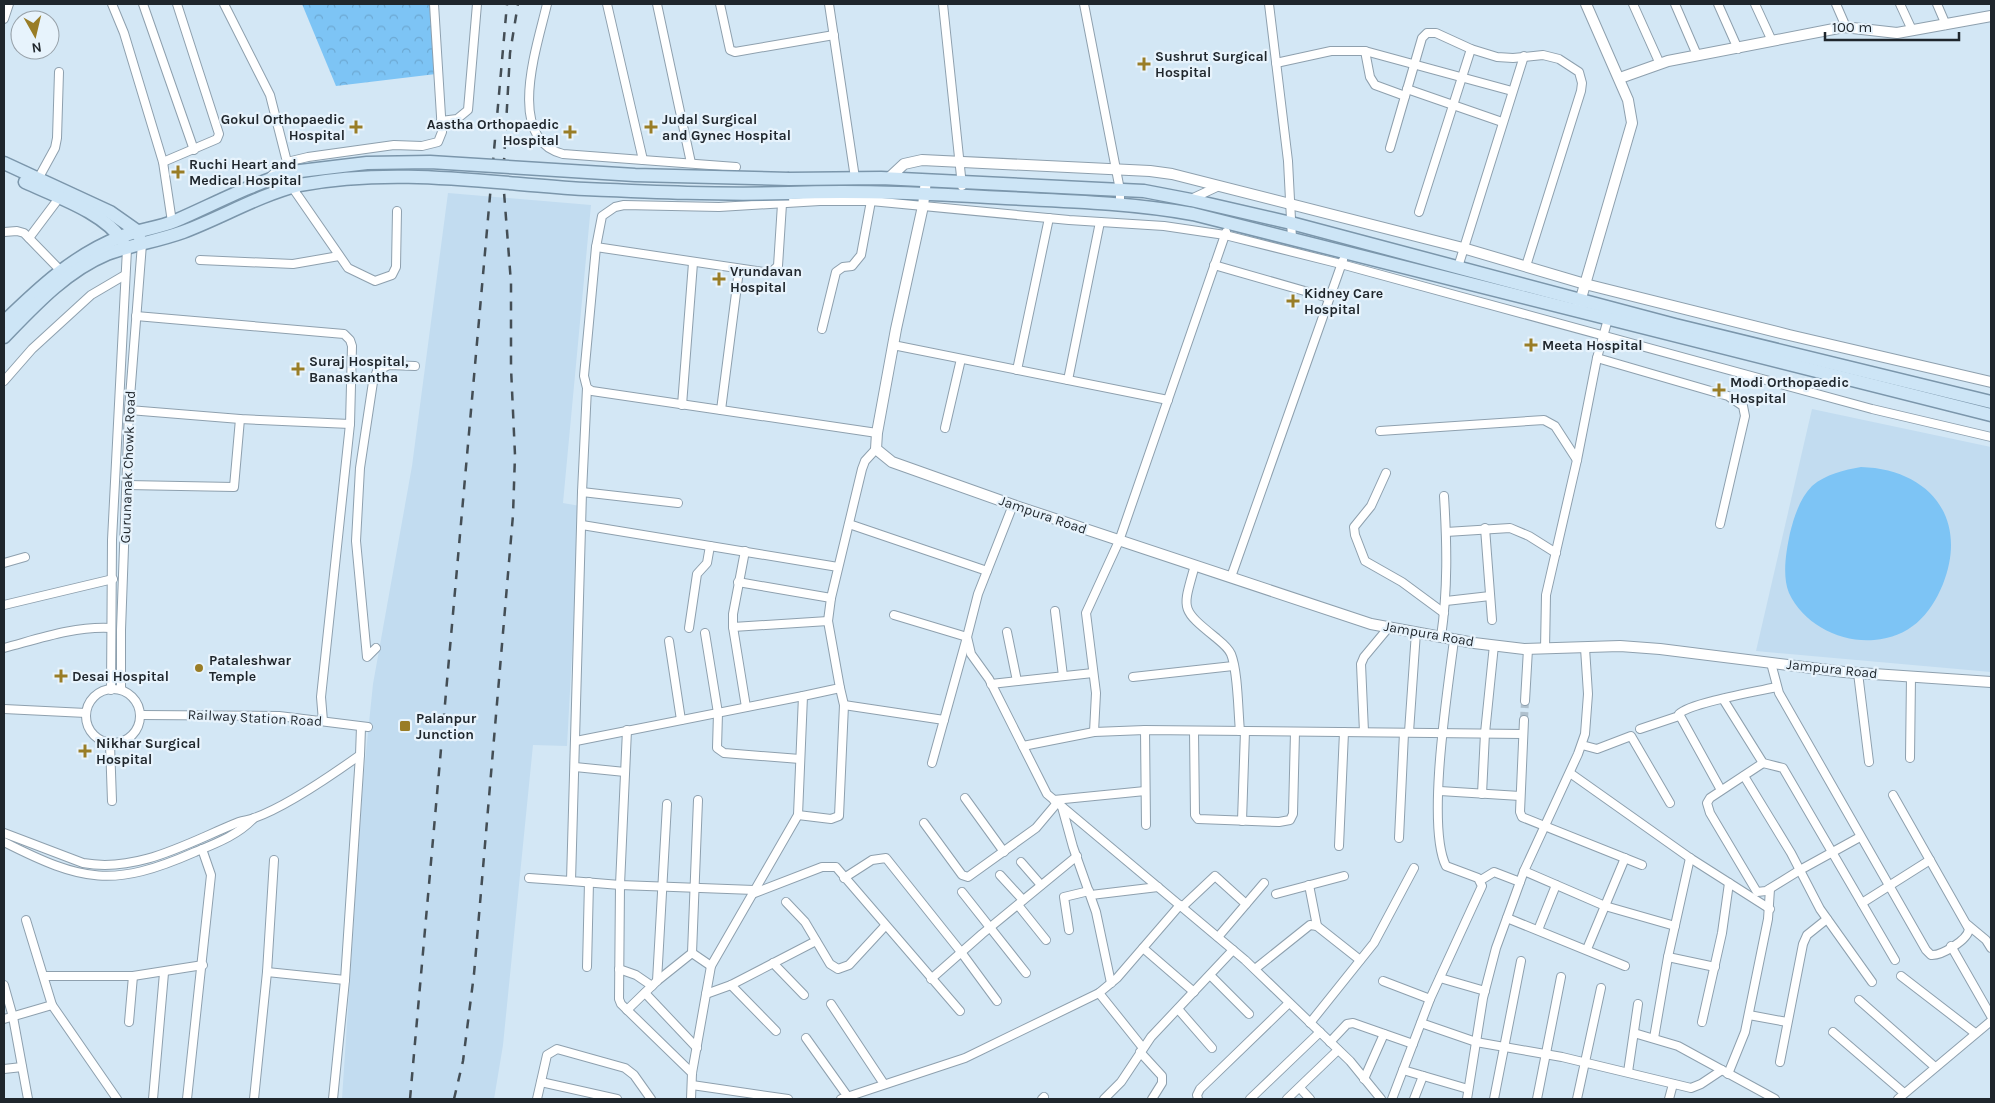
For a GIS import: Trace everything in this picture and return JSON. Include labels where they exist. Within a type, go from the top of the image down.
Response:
[{"type":"main road","points":[[4,322],[60,270],[96,247],[137,231],[172,222],[289,167],[414,162],[635,175],[789,179],[889,178],[926,180],[962,189],[1158,208],[1227,229],[1292,240],[1343,258],[1579,305],[1991,402]]},
{"type":"main road","points":[[4,163],[110,212],[137,231],[142,244]]},
{"type":"main road","points":[[4,171],[102,220],[120,237],[127,248]]},
{"type":"main road","points":[[4,337],[57,286],[80,269],[108,254],[184,231],[257,198],[296,186],[350,177],[413,176],[585,189],[786,199],[836,191],[923,200],[962,189],[1120,190],[1144,191],[1191,200],[1291,223],[1458,266],[1579,305],[1608,319],[1991,415]]},
{"type":"street","points":[[4,18],[9,4]]},
{"type":"street","points":[[112,4],[124,33],[163,162],[172,222]]},
{"type":"street","points":[[143,4],[194,150]]},
{"type":"street","points":[[163,162],[217,139],[219,129],[177,4]]},
{"type":"street","points":[[224,4],[270,96],[289,167],[366,148],[432,144],[442,137],[434,4]]},
{"type":"street","points":[[441,121],[457,119],[468,110],[477,4]]},
{"type":"street","points":[[547,4],[530,82],[529,116],[532,129],[552,152],[736,167]]},
{"type":"street","points":[[607,4],[643,160]]},
{"type":"street","points":[[657,4],[691,163]]},
{"type":"street","points":[[720,4],[727,44],[730,50],[735,52],[834,35]]},
{"type":"street","points":[[829,4],[855,178]]},
{"type":"street","points":[[943,4],[962,189]]},
{"type":"street","points":[[1084,4],[1120,190],[1120,205]]},
{"type":"street","points":[[1269,4],[1288,160],[1292,240]]},
{"type":"street","points":[[1579,305],[1632,124],[1628,100],[1620,78],[1586,4]]},
{"type":"street","points":[[1633,4],[1660,64]]},
{"type":"street","points":[[1675,4],[1698,55]]},
{"type":"street","points":[[1718,4],[1738,49]]},
{"type":"street","points":[[1755,4],[1772,41]]},
{"type":"street","points":[[1836,4],[1846,27]]},
{"type":"street","points":[[1900,4],[1912,30]]},
{"type":"street","points":[[1937,4],[1946,25]]},
{"type":"street","points":[[1620,78],[1660,64],[1698,55],[1738,49],[1846,27],[1897,33],[1991,16]]},
{"type":"street","points":[[1390,148],[1422,38],[1427,33],[1436,33],[1471,49],[1505,58],[1543,55],[1559,59],[1579,72],[1582,83],[1526,266]]},
{"type":"street","points":[[1419,212],[1471,49]]},
{"type":"street","points":[[1276,63],[1331,51],[1365,51],[1512,91]]},
{"type":"street","points":[[1365,51],[1370,76],[1375,85],[1452,105],[1502,122]]},
{"type":"street","points":[[1458,266],[1524,56]]},
{"type":"street","points":[[38,179],[51,157],[57,138],[59,72]]},
{"type":"street","points":[[889,178],[910,161],[959,161],[1116,169],[1172,174],[1464,248],[1585,284],[1789,335],[1991,382]]},
{"type":"street","points":[[798,815],[831,819],[839,816],[844,705],[828,621],[831,598],[862,469],[865,461],[876,449],[893,345],[926,180]]},
{"type":"street","points":[[296,186],[348,268],[358,275],[375,281],[392,275],[396,267],[398,211]]},
{"type":"street","points":[[1191,200],[1219,186]]},
{"type":"street","points":[[29,238],[59,198]]},
{"type":"street","points":[[596,247],[738,270],[770,273],[778,266],[786,199]]},
{"type":"street","points":[[571,881],[582,492],[587,388],[584,376],[596,247],[602,216],[615,207],[719,207],[786,199],[923,200],[1049,218],[1227,229],[1343,258],[1603,336],[1872,409],[1991,437]]},
{"type":"street","points":[[822,329],[836,272],[843,267],[852,266],[861,255],[872,201]]},
{"type":"street","points":[[1017,370],[1049,218]]},
{"type":"street","points":[[1068,380],[1100,222]]},
{"type":"street","points":[[1094,732],[1096,702],[1086,613],[1120,540],[1227,229]]},
{"type":"street","points":[[4,232],[17,231],[29,238],[60,270]]},
{"type":"street","name":"Gurunanak Chowk Road","points":[[121,690],[121,630],[130,410],[142,244]]},
{"type":"street","points":[[111,690],[112,540],[127,248]]},
{"type":"street","points":[[200,260],[293,264],[339,256]]},
{"type":"street","points":[[1231,577],[1343,258]]},
{"type":"street","points":[[682,405],[693,263]]},
{"type":"street","points":[[1214,265],[1329,298]]},
{"type":"street","points":[[721,410],[738,270]]},
{"type":"street","points":[[4,381],[32,350],[91,295],[126,275]]},
{"type":"street","points":[[136,316],[344,334],[350,340],[352,346],[350,424],[321,697],[323,720]]},
{"type":"street","points":[[1545,649],[1546,596],[1577,460],[1597,358],[1608,319]]},
{"type":"street","points":[[893,345],[1168,400]]},
{"type":"street","points":[[1597,358],[1728,396],[1743,406],[1745,416],[1720,524]]},
{"type":"street","points":[[945,428],[961,359]]},
{"type":"street","points":[[376,648],[367,657],[356,541],[360,468],[373,382],[377,371],[389,365],[415,366]]},
{"type":"street","points":[[587,388],[592,391],[877,434]]},
{"type":"street","points":[[130,410],[240,419],[350,424]]},
{"type":"street","points":[[127,485],[234,488],[240,419]]},
{"type":"street","points":[[1380,431],[1544,420],[1555,426],[1577,460]]},
{"type":"street","name":"Jampura Road","points":[[876,449],[892,462],[1013,505],[1371,624],[1494,646],[1528,649],[1620,646],[1660,648],[1858,673],[1991,682]]},
{"type":"street","points":[[1386,473],[1371,506],[1354,527],[1362,555],[1370,565],[1402,582],[1444,613]]},
{"type":"street","points":[[582,492],[678,503]]},
{"type":"street","points":[[1440,637],[1446,601],[1444,496]]},
{"type":"street","points":[[932,763],[978,594],[1013,505]]},
{"type":"street","points":[[848,524],[987,571]]},
{"type":"street","points":[[582,525],[838,567]]},
{"type":"street","points":[[1446,532],[1485,528],[1510,528],[1520,531],[1556,553]]},
{"type":"street","points":[[1485,528],[1492,620]]},
{"type":"street","points":[[689,628],[697,574],[707,563],[710,546]]},
{"type":"street","points":[[745,551],[738,582],[733,627],[746,707]]},
{"type":"street","points":[[4,563],[25,558]]},
{"type":"street","points":[[1195,565],[1186,598],[1186,610],[1193,621],[1226,647],[1230,652],[1233,666],[1242,731],[1242,821]]},
{"type":"street","points":[[4,605],[113,579]]},
{"type":"street","points":[[738,582],[831,598]]},
{"type":"street","points":[[1446,601],[1490,596]]},
{"type":"street","points":[[1055,612],[1063,676]]},
{"type":"street","points":[[894,615],[967,637]]},
{"type":"street","points":[[733,627],[828,621]]},
{"type":"street","points":[[4,648],[56,634],[99,627],[111,628]]},
{"type":"street","points":[[1364,732],[1361,664],[1364,657],[1389,627]]},
{"type":"street","points":[[1008,632],[1017,681]]},
{"type":"street","points":[[1399,838],[1406,732],[1416,632]]},
{"type":"street","points":[[705,633],[718,713],[717,748],[724,753],[800,759]]},
{"type":"street","points":[[967,637],[971,654],[991,684],[1047,794],[1255,970],[1338,1050],[1380,1099]]},
{"type":"street","points":[[1454,640],[1443,733],[1439,822],[1444,862],[1449,869],[1481,880]]},
{"type":"street","points":[[669,641],[681,720]]},
{"type":"street","points":[[1482,794],[1485,733],[1494,646]]},
{"type":"street","points":[[1467,1099],[1485,991],[1507,918],[1524,871],[1582,745],[1587,715],[1585,648]]},
{"type":"street","points":[[1525,701],[1528,649]]},
{"type":"street","points":[[1772,663],[1777,687],[1860,837],[1928,953],[1936,955],[1951,946],[1968,934],[1968,925]]},
{"type":"street","points":[[1133,676],[1233,666]]},
{"type":"street","points":[[991,684],[1093,673]]},
{"type":"street","points":[[1858,673],[1869,762]]},
{"type":"street","points":[[1910,758],[1911,676]]},
{"type":"street","points":[[1640,730],[1679,716],[1680,712],[1686,709],[1777,687]]},
{"type":"street","points":[[576,741],[840,688]]},
{"type":"street","points":[[111,690],[121,690],[135,699],[141,714],[137,730],[130,738],[120,743],[110,744],[99,740],[91,733],[86,724],[86,713],[89,703],[96,695],[111,690]]},
{"type":"street","points":[[691,1099],[692,1073],[711,966],[798,815],[803,696]]},
{"type":"street","points":[[1723,699],[1763,763],[1783,768],[1895,960]]},
{"type":"street","points":[[844,705],[944,720]]},
{"type":"street","points":[[4,709],[86,713]]},
{"type":"street","name":"Railway Station Road","points":[[141,714],[279,716],[323,720],[364,727],[360,755]]},
{"type":"street","points":[[1679,716],[1721,790]]},
{"type":"street","points":[[1524,720],[1520,796],[1520,812],[1522,817],[1642,865]]},
{"type":"street","points":[[627,730],[620,885],[619,999],[692,1073]]},
{"type":"street","points":[[1023,746],[1094,732],[1145,730],[1523,734]]},
{"type":"street","points":[[1145,730],[1146,826]]},
{"type":"street","points":[[1194,731],[1196,817],[1200,820],[1279,822],[1286,821],[1292,817],[1295,732]]},
{"type":"street","points":[[1339,846],[1344,732]]},
{"type":"street","points":[[1582,745],[1597,749],[1631,736],[1670,803]]},
{"type":"street","points":[[110,744],[112,800]]},
{"type":"street","points":[[4,842],[62,868],[86,876],[146,872],[236,834],[254,818],[307,789],[360,755]]},
{"type":"street","points":[[333,1099],[345,980],[360,755]]},
{"type":"street","points":[[1763,763],[1707,801],[1710,813],[1754,890],[1762,893],[1770,889],[1860,837]]},
{"type":"street","points":[[575,767],[626,772]]},
{"type":"street","points":[[1570,773],[1690,858],[1770,909]]},
{"type":"street","points":[[1744,776],[1828,919],[1872,982]]},
{"type":"street","points":[[924,824],[965,877],[972,875],[1036,828],[1058,803],[1145,791]]},
{"type":"street","points":[[1440,791],[1520,796]]},
{"type":"street","points":[[1893,795],[1968,925],[1986,940],[1991,948]]},
{"type":"street","points":[[965,798],[1004,852]]},
{"type":"street","points":[[628,1010],[654,983],[692,953],[698,800]]},
{"type":"street","points":[[1058,803],[1090,893],[1099,923],[1112,983]]},
{"type":"street","points":[[654,983],[667,804]]},
{"type":"street","points":[[4,833],[83,863],[114,865],[161,855],[240,821],[254,818]]},
{"type":"street","points":[[187,1099],[203,965],[211,875],[202,849]]},
{"type":"street","points":[[931,979],[990,927],[1077,856]]},
{"type":"street","points":[[844,878],[872,860],[886,858],[961,952],[997,1001]]},
{"type":"street","points":[[1587,949],[1625,858]]},
{"type":"street","points":[[1654,1038],[1668,957],[1690,858]]},
{"type":"street","points":[[254,1099],[267,972],[274,860]]},
{"type":"street","points":[[1862,903],[1930,860]]},
{"type":"street","points":[[1021,862],[1041,885]]},
{"type":"street","points":[[529,878],[620,885],[695,886],[753,892],[822,867],[836,868],[960,1011]]},
{"type":"street","points":[[1310,1023],[1388,921],[1414,868]]},
{"type":"street","points":[[1524,871],[1605,906],[1675,926]]},
{"type":"street","points":[[1481,880],[1494,872],[1520,882]]},
{"type":"street","points":[[1000,875],[1046,940]]},
{"type":"street","points":[[806,1038],[844,1098],[965,1058],[1099,993],[1112,983],[1181,906],[1215,876],[1246,904]]},
{"type":"street","points":[[1276,894],[1344,876]]},
{"type":"street","points":[[1392,1099],[1430,999],[1481,890],[1481,880]]},
{"type":"street","points":[[587,967],[589,882]]},
{"type":"street","points":[[1218,937],[1264,883]]},
{"type":"street","points":[[1702,1022],[1715,967],[1729,883]]},
{"type":"street","points":[[1309,885],[1317,926]]},
{"type":"street","points":[[1538,930],[1556,885]]},
{"type":"street","points":[[1069,930],[1064,897],[1158,887]]},
{"type":"street","points":[[1421,1024],[1476,1042],[1546,1054],[1673,1084],[1696,1087],[1725,1072],[1741,1046],[1770,909],[1770,889]]},
{"type":"street","points":[[962,892],[1026,973]]},
{"type":"street","points":[[786,902],[797,912],[834,968],[843,968],[885,926]]},
{"type":"street","points":[[1507,918],[1625,966]]},
{"type":"street","points":[[1780,1062],[1803,944],[1807,935],[1828,919]]},
{"type":"street","points":[[26,920],[52,1005],[116,1099]]},
{"type":"street","points":[[1255,970],[1306,926],[1314,925],[1360,960]]},
{"type":"street","points":[[706,994],[731,985],[816,941]]},
{"type":"street","points":[[1951,946],[1991,1016]]},
{"type":"street","points":[[1143,948],[1194,992]]},
{"type":"street","points":[[1104,1099],[1120,1082],[1142,1050],[1233,950]]},
{"type":"street","points":[[692,953],[711,966]]},
{"type":"street","points":[[1668,957],[1715,967]]},
{"type":"street","points":[[1494,1099],[1521,961]]},
{"type":"street","points":[[773,963],[804,996]]},
{"type":"street","points":[[44,976],[134,976],[164,973],[203,965]]},
{"type":"street","points":[[619,969],[654,983]]},
{"type":"street","points":[[267,972],[345,980]]},
{"type":"street","points":[[152,1099],[164,973]]},
{"type":"street","points":[[1210,974],[1249,1014]]},
{"type":"street","points":[[129,1022],[134,976]]},
{"type":"street","points":[[1901,976],[1975,1033]]},
{"type":"street","points":[[1537,1099],[1561,977]]},
{"type":"street","points":[[1440,978],[1485,991]]},
{"type":"street","points":[[1383,982],[1430,999]]},
{"type":"street","points":[[4,985],[13,1017],[28,1099]]},
{"type":"street","points":[[731,985],[776,1031]]},
{"type":"street","points":[[1577,1099],[1601,988]]},
{"type":"street","points":[[645,993],[697,1048]]},
{"type":"street","points":[[1099,993],[1162,1076],[1162,1083],[1157,1097]]},
{"type":"street","points":[[1859,1000],[1935,1067]]},
{"type":"street","points":[[1198,1099],[1197,1094],[1200,1089],[1289,1003]]},
{"type":"street","points":[[831,1004],[884,1084]]},
{"type":"street","points":[[1628,1072],[1638,1004]]},
{"type":"street","points":[[4,1019],[52,1005]]},
{"type":"street","points":[[1178,1009],[1212,1048]]},
{"type":"street","points":[[1749,1015],[1788,1022]]},
{"type":"street","points":[[1898,1099],[1991,1021]]},
{"type":"street","points":[[1330,1042],[1350,1023],[1413,1044]]},
{"type":"street","points":[[1250,1099],[1320,1032]]},
{"type":"street","points":[[1833,1032],[1904,1093]]},
{"type":"street","points":[[1634,1033],[1678,1046],[1774,1099]]},
{"type":"street","points":[[1364,1080],[1384,1034]]},
{"type":"street","points":[[537,1099],[547,1055],[551,1051],[557,1050],[625,1068],[634,1074],[651,1099]]},
{"type":"street","points":[[1287,1099],[1338,1050]]},
{"type":"street","points":[[4,1070],[22,1067]]},
{"type":"street","points":[[1403,1070],[1468,1089]]},
{"type":"street","points":[[1414,1099],[1423,1076]]},
{"type":"street","points":[[541,1082],[590,1096],[617,1099]]},
{"type":"street","points":[[1669,1099],[1673,1084]]},
{"type":"street","points":[[692,1085],[788,1099]]},
{"type":"street","points":[[1300,1088],[1310,1099]]},
{"type":"shaded area","points":[[448,193],[591,205],[563,503],[580,506],[567,746],[533,745],[503,1045],[494,1099],[342,1099],[363,781],[373,684],[412,466]]},
{"type":"shaded area","points":[[1812,409],[1991,447],[1991,672],[1756,651]]},
{"type":"green space","points":[[302,4],[434,4],[436,74],[336,86]]},
{"type":"green space","points":[[1861,467],[1885,470],[1906,477],[1924,487],[1937,501],[1946,519],[1951,538],[1950,560],[1943,584],[1932,606],[1917,623],[1908,629],[1886,638],[1874,640],[1861,640],[1836,635],[1813,622],[1795,604],[1789,593],[1785,572],[1790,533],[1804,496],[1812,486],[1823,478]]},
{"type":"tunnel","points":[[1524,720],[1525,701]]},
{"type":"railway","points":[[410,1099],[507,4]]},
{"type":"railway","points":[[454,1099],[463,1061],[474,974],[513,515],[515,455],[511,368],[511,283],[503,179],[510,53],[518,4]]},
{"type":"place","name":"Sushrut Surgical Hospital","points":[[1144,64]]},
{"type":"place","name":"Gokul Orthopaedic Hospital","points":[[356,127]]},
{"type":"place","name":"Judal Surgical and Gynec Hospital","points":[[651,127]]},
{"type":"place","name":"Aastha Orthopaedic Hospital","points":[[570,132]]},
{"type":"place","name":"Ruchi Heart and Medical Hospital","points":[[178,172]]},
{"type":"place","name":"Vrundavan Hospital","points":[[719,279]]},
{"type":"place","name":"Kidney Care Hospital","points":[[1293,301]]},
{"type":"place","name":"Meeta Hospital","points":[[1531,345]]},
{"type":"place","name":"Suraj Hospital, Banaskantha","points":[[298,369]]},
{"type":"place","name":"Modi Orthopaedic Hospital","points":[[1719,390]]},
{"type":"place","name":"Pataleshwar Temple","points":[[199,668]]},
{"type":"place","name":"Desai Hospital","points":[[61,676]]},
{"type":"place","name":"Palanpur Junction","points":[[405,726]]},
{"type":"place","name":"Nikhar Surgical Hospital","points":[[85,751]]}]
